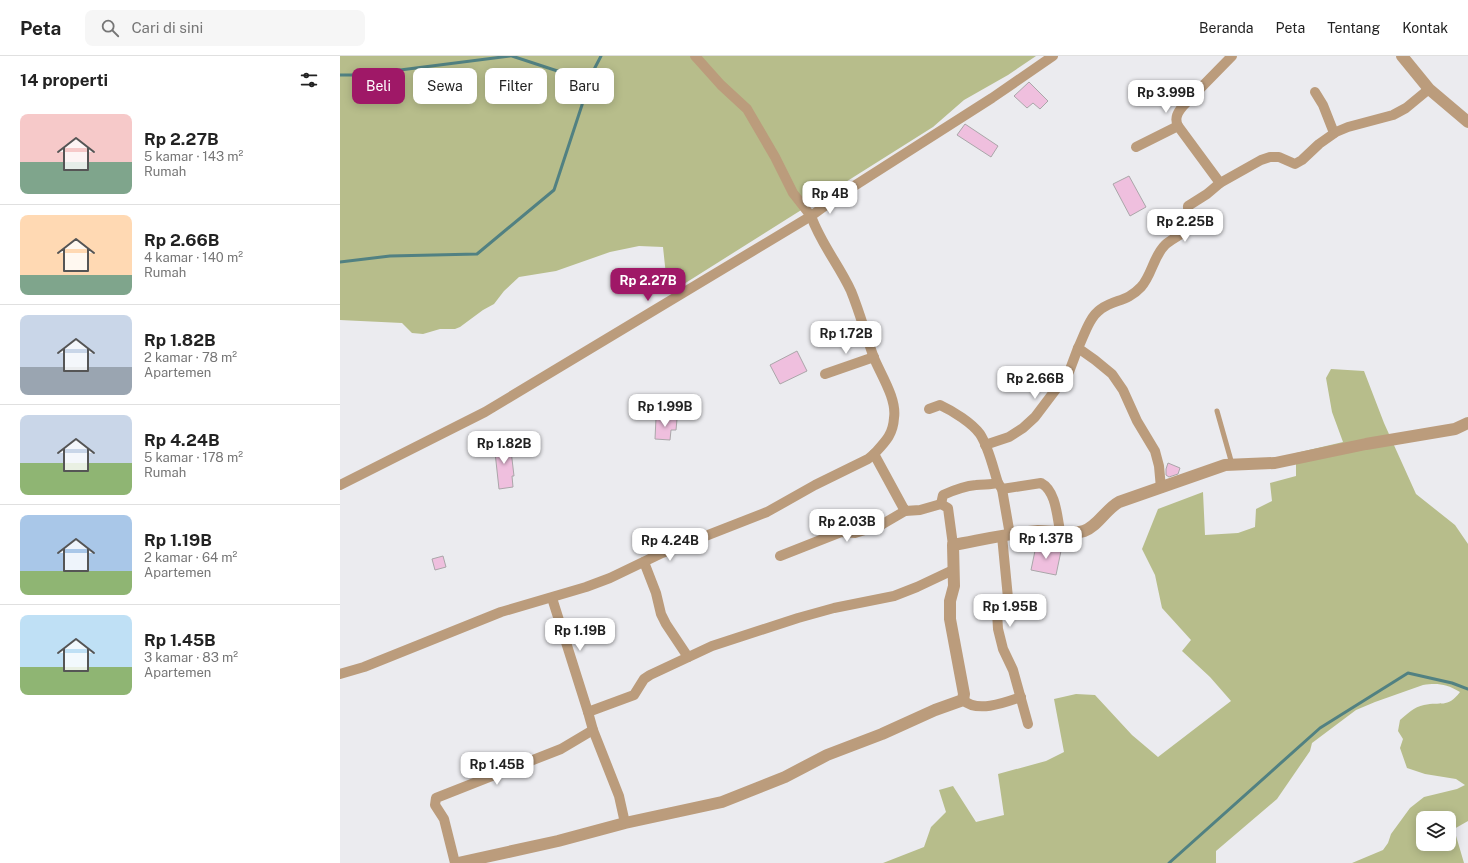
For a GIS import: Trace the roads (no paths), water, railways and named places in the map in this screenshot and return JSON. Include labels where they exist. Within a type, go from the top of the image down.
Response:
[{"type":"street","points":[[340,674],[364,667],[501,612],[552,598],[610,578],[644,562],[767,512],[815,485],[868,459],[889,437],[895,418],[895,410],[851,292],[822,242],[811,216],[793,193],[775,157],[747,109],[721,85],[695,56]]},
{"type":"street","points":[[340,485],[485,412],[811,216],[840,195],[992,98],[1053,56]]},
{"type":"street","points":[[1220,183],[1178,126],[1176,120],[1178,112],[1183,106],[1232,56]]},
{"type":"street","points":[[1402,56],[1429,89],[1468,122]]},
{"type":"street","points":[[985,446],[1009,437],[1023,428],[1035,417],[1069,372],[1078,348],[1097,312],[1106,306],[1129,297],[1139,289],[1145,282],[1156,258],[1164,246],[1169,240],[1188,228],[1190,223],[1188,209],[1190,204],[1220,183],[1261,160],[1270,157],[1279,158],[1295,164],[1302,160],[1319,144],[1334,133],[1348,126],[1393,115],[1406,108],[1429,89]]},
{"type":"street","points":[[1315,92],[1324,105],[1334,133]]},
{"type":"street","points":[[1136,147],[1178,126]]},
{"type":"street","points":[[1078,348],[1112,374],[1121,387],[1137,421],[1155,451],[1159,466],[1161,488]]},
{"type":"street","points":[[825,374],[874,357]]},
{"type":"street","points":[[929,409],[938,405],[944,407],[968,422],[976,430],[985,446],[1000,486],[1006,535],[1008,598],[997,612],[998,628],[1003,649],[1013,670],[1028,724]]},
{"type":"street","points":[[953,545],[1006,535],[1038,531],[1083,531],[1091,527],[1115,504],[1219,467],[1232,464],[1265,464],[1287,461],[1366,444],[1455,429],[1468,423]]},
{"type":"street","points":[[874,454],[905,511]]},
{"type":"street","points":[[942,504],[943,495],[954,490],[975,485],[1000,486],[1041,483],[1046,486],[1051,494],[1060,531]]},
{"type":"street","points":[[780,556],[841,532],[855,533],[881,525],[905,511],[920,510],[942,504],[948,508],[953,545],[954,586],[950,601],[950,619],[964,694],[962,700]]},
{"type":"street","points":[[644,562],[656,593],[661,614],[688,657]]},
{"type":"street","points":[[588,712],[634,695],[644,679],[650,675],[712,646],[834,608],[894,596],[917,588],[953,570]]},
{"type":"street","points":[[552,598],[593,730],[619,796],[625,823]]},
{"type":"street","points":[[962,700],[968,706],[980,706],[997,704],[1021,697]]},
{"type":"street","points":[[593,730],[561,749],[436,798],[435,805],[444,819],[456,863],[501,858],[625,823],[711,805],[736,797],[785,777],[828,755],[962,700]]},
{"type":"lane","points":[[1217,411],[1232,464]]},
{"type":"waterway","points":[[340,75],[361,75],[510,56]]},
{"type":"waterway","points":[[512,56],[555,70]]},
{"type":"waterway","points":[[340,262],[390,256],[477,254],[554,190],[582,105],[588,81],[601,56]]},
{"type":"waterway","points":[[1169,863],[1320,728],[1408,673],[1452,683],[1468,689]]}]
